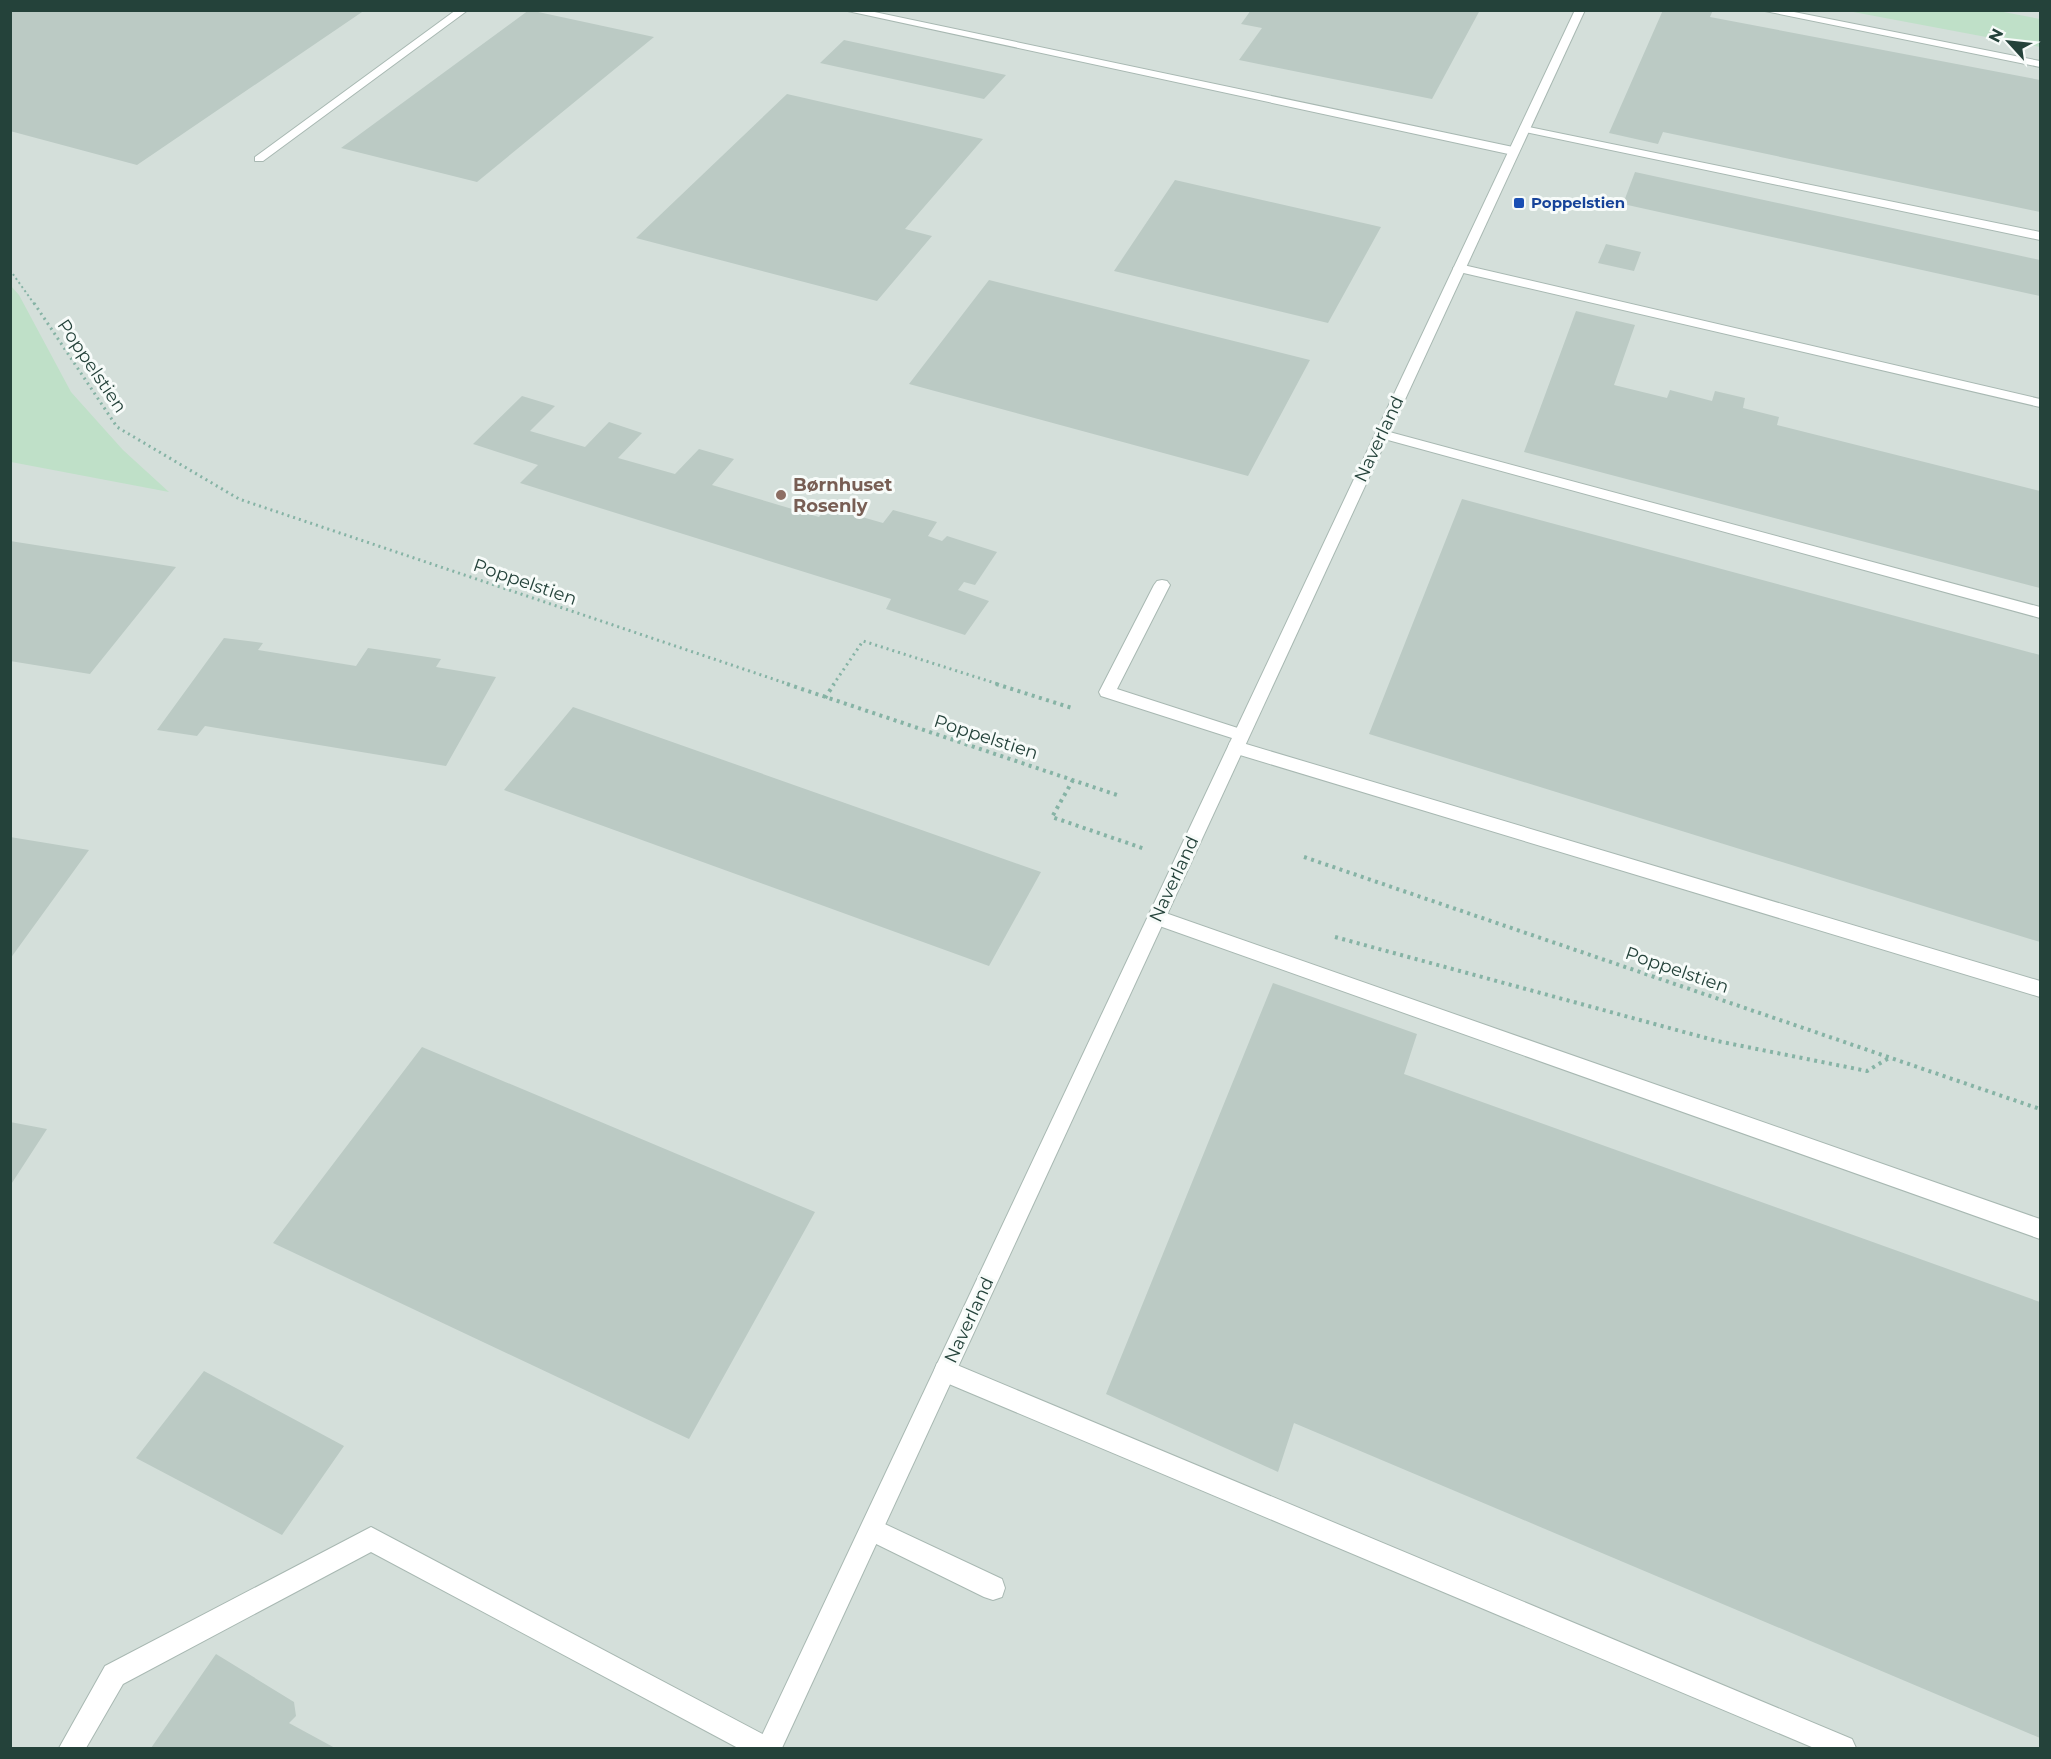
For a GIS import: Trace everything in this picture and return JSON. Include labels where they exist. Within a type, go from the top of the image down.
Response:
[{"type":"street","points":[[259,159],[463,10]]},
{"type":"street","points":[[848,10],[1513,151]]},
{"type":"street","name":"Naverland","points":[[770,1749],[1580,10]]},
{"type":"street","points":[[1765,10],[2040,64]]},
{"type":"street","points":[[1524,129],[2040,236]]},
{"type":"street","points":[[1459,268],[2040,403]]},
{"type":"street","points":[[1382,434],[2040,613]]},
{"type":"street","points":[[1162,585],[1107,692],[1239,741],[2040,989]]},
{"type":"street","points":[[1156,918],[2040,1229]]},
{"type":"street","points":[[945,1371],[1843,1749]]},
{"type":"street","points":[[872,1530],[993,1588]]},
{"type":"street","points":[[72,1749],[114,1675],[371,1539],[763,1749]]},
{"type":"path","name":"Poppelstien","points":[[10,270],[15,274],[117,427],[239,499],[1117,795]]},
{"type":"path","points":[[825,698],[863,642],[1075,709]]},
{"type":"path","points":[[1073,780],[1052,817],[1182,862]]},
{"type":"path","name":"Poppelstien","points":[[1304,856],[2040,1109]]},
{"type":"path","points":[[1327,934],[1717,1041],[1868,1071],[1889,1058]]},
{"type":"shaded area","points":[[11,11],[2040,11],[2040,1748],[11,1748]]},
{"type":"green space","points":[[1993,10],[2040,19],[2040,47],[1848,11]]},
{"type":"green space","points":[[11,286],[19,295],[71,392],[123,450],[169,492],[11,462]]},
{"type":"building","points":[[10,10],[365,10],[137,165],[10,131]]},
{"type":"building","points":[[529,10],[654,37],[477,182],[341,148]]},
{"type":"building","points":[[1251,10],[1480,10],[1432,99],[1239,60],[1262,28],[1241,24]]},
{"type":"building","points":[[1663,10],[1713,10],[1710,17],[2040,80],[2040,212],[1663,132],[1658,144],[1609,133]]},
{"type":"building","points":[[844,40],[1006,75],[984,99],[820,63]]},
{"type":"building","points":[[787,94],[983,139],[905,229],[932,236],[877,301],[636,238]]},
{"type":"building","points":[[1635,172],[2040,260],[2040,296],[1623,204]]},
{"type":"building","points":[[1175,180],[1381,227],[1328,323],[1114,271]]},
{"type":"building","points":[[1606,244],[1641,252],[1634,271],[1598,263]]},
{"type":"building","points":[[989,280],[1310,360],[1248,476],[909,384]]},
{"type":"building","points":[[1576,311],[1635,325],[1614,385],[1667,398],[1670,390],[1712,401],[1715,391],[1745,398],[1743,408],[1779,417],[1777,425],[2040,491],[2040,588],[1524,452]]},
{"type":"building","points":[[522,396],[555,406],[530,431],[585,447],[609,422],[642,433],[618,458],[675,474],[699,449],[734,459],[712,485],[819,517],[827,507],[883,523],[893,510],[937,522],[928,536],[942,541],[947,536],[997,552],[975,585],[964,582],[958,590],[989,601],[965,635],[886,609],[891,599],[520,483],[538,465],[473,444]]},
{"type":"building","points":[[1462,499],[2040,655],[2040,942],[1369,734]]},
{"type":"building","points":[[10,541],[176,567],[90,674],[10,661]]},
{"type":"building","points":[[224,638],[263,643],[258,650],[356,666],[368,648],[441,659],[436,667],[496,677],[446,766],[205,726],[197,736],[157,730]]},
{"type":"building","points":[[573,707],[1041,872],[989,966],[504,790]]},
{"type":"building","points":[[10,837],[89,850],[10,959]]},
{"type":"building","points":[[1273,983],[1417,1034],[1404,1074],[2040,1302],[2040,1738],[1294,1423],[1278,1472],[1106,1394]]},
{"type":"building","points":[[422,1047],[815,1212],[689,1439],[273,1243]]},
{"type":"building","points":[[10,1122],[47,1129],[10,1186]]},
{"type":"building","points":[[204,1371],[344,1446],[282,1535],[136,1458]]},
{"type":"building","points":[[216,1654],[294,1702],[296,1716],[289,1723],[335,1748],[151,1748]]},
{"type":"place","name":"Poppelstien","points":[[1519,203]]},
{"type":"place","name":"Børnhuset Rosenly","points":[[781,495]]}]
